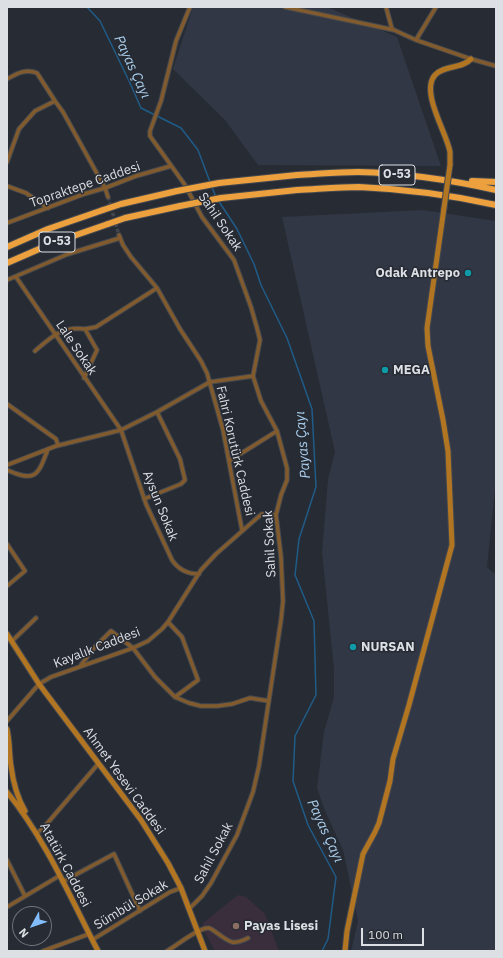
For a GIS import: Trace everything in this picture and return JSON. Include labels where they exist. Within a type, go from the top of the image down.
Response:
[{"type":"highway","name":"O-53","points":[[7,247],[48,229],[121,204],[219,183],[297,175],[358,172],[457,181],[496,190]]},
{"type":"highway","points":[[396,175],[496,182]]},
{"type":"highway","name":"O-53","points":[[7,263],[53,243],[126,218],[221,198],[298,190],[358,187],[455,196],[496,205]]},
{"type":"street","name":"Sahil Sokak","points":[[189,909],[202,896],[211,883],[237,834],[253,792],[259,766],[283,601],[281,557],[276,515],[277,507],[287,480],[287,468],[277,431],[261,401],[253,376],[260,340],[251,307],[234,260],[202,217],[185,185],[150,136],[150,131],[161,101],[176,41],[190,7]]},
{"type":"street","points":[[284,7],[392,29],[416,40],[496,66]]},
{"type":"street","points":[[386,7],[392,29]]},
{"type":"street","points":[[416,40],[436,7]]},
{"type":"street","points":[[345,951],[347,931],[363,854],[379,823],[390,781],[393,759],[452,545],[448,451],[428,346],[427,328],[450,165],[450,152],[430,93],[434,76],[437,73],[466,64],[472,59]]},
{"type":"street","points":[[7,79],[17,74],[32,71],[36,73],[63,112],[105,188],[108,197]]},
{"type":"street","points":[[7,162],[19,129],[35,111],[55,101]]},
{"type":"street","name":"Topraktepe Caddesi","points":[[7,223],[84,194],[136,176],[171,166]]},
{"type":"street","points":[[7,186],[26,193],[48,208]]},
{"type":"street","name":"Fahri Korutürk Caddesi","points":[[16,277],[68,254],[120,237],[131,256],[158,288],[180,329],[201,361],[210,382],[223,430],[242,530]]},
{"type":"street","points":[[7,280],[16,277]]},
{"type":"street","name":"Lale Sokak","points":[[16,277],[121,430]]},
{"type":"street","points":[[35,352],[54,334],[75,327],[85,329],[96,327],[158,288]]},
{"type":"street","points":[[84,378],[96,350],[85,329]]},
{"type":"street","points":[[7,466],[58,445],[121,430],[157,412],[210,382],[253,376]]},
{"type":"street","points":[[7,404],[56,439],[58,445]]},
{"type":"street","points":[[144,498],[181,484],[185,480],[180,459],[157,412]]},
{"type":"street","name":"Aysun Sokak","points":[[121,430],[144,498],[176,566],[190,573],[199,574]]},
{"type":"street","points":[[229,461],[277,431]]},
{"type":"street","points":[[7,470],[23,476],[32,477],[36,474],[43,462],[48,449]]},
{"type":"street","name":"Kayalık Caddesi","points":[[7,721],[39,684],[51,676],[133,648],[148,641],[168,622],[199,574],[216,554],[262,514],[276,515]]},
{"type":"street","points":[[7,544],[25,571],[7,586]]},
{"type":"street","points":[[12,641],[36,618]]},
{"type":"street","points":[[168,622],[182,637],[198,680],[175,697]]},
{"type":"street","points":[[80,666],[94,648],[111,631],[133,648],[155,678],[175,697],[189,703],[202,706],[225,705],[250,698],[269,701]]},
{"type":"street","name":"Ahmet Yesevi Caddesi","points":[[7,634],[39,684],[141,820],[168,863],[181,888],[205,951]]},
{"type":"street","points":[[7,729],[15,787],[23,807],[37,833],[45,826],[98,764]]},
{"type":"street","points":[[7,778],[11,778],[14,781]]},
{"type":"street","points":[[7,793],[15,787]]},
{"type":"street","name":"Atatürk Caddesi","points":[[7,793],[37,833],[98,951]]},
{"type":"street","points":[[62,882],[114,854],[140,911]]},
{"type":"street","points":[[7,860],[25,896]]},
{"type":"street","points":[[7,907],[59,876]]},
{"type":"street","name":"Sümbül Sokak","points":[[92,940],[170,892],[181,888]]},
{"type":"street","points":[[167,951],[198,931],[210,928],[232,943],[248,938]]},
{"type":"street","points":[[43,951],[89,934]]},
{"type":"shaded area","points":[[193,7],[327,7],[397,37],[441,166],[258,165],[225,120],[173,69]]},
{"type":"shaded area","points":[[423,210],[496,221],[496,480],[487,567],[496,575],[496,951],[351,951],[358,921],[343,850],[325,811],[317,788],[324,732],[334,697],[334,669],[322,552],[328,479],[335,452],[282,217]]},
{"type":"shaded area","name":"Payas Lisesi","points":[[238,895],[246,897],[265,914],[279,951],[215,951],[203,929],[203,923]]},
{"type":"waterway","name":"Payas Çayı","points":[[87,7],[100,21],[141,108],[181,128],[198,150],[210,182]]},
{"type":"waterway","name":"Payas Çayı","points":[[211,185],[216,197]]},
{"type":"waterway","name":"Payas Çayı","points":[[218,200],[237,229],[254,264],[261,285],[287,338],[312,409],[316,487],[299,539],[295,575],[314,621],[316,695],[295,736],[293,781],[308,825],[336,877],[328,939],[322,951]]},
{"type":"tunnel","points":[[108,197],[119,235]]},
{"type":"place","name":"Odak Antrepo","points":[[468,273]]},
{"type":"place","name":"MEGA","points":[[385,370]]},
{"type":"place","name":"NURSAN","points":[[353,647]]},
{"type":"place","name":"Payas Lisesi","points":[[236,926]]}]
